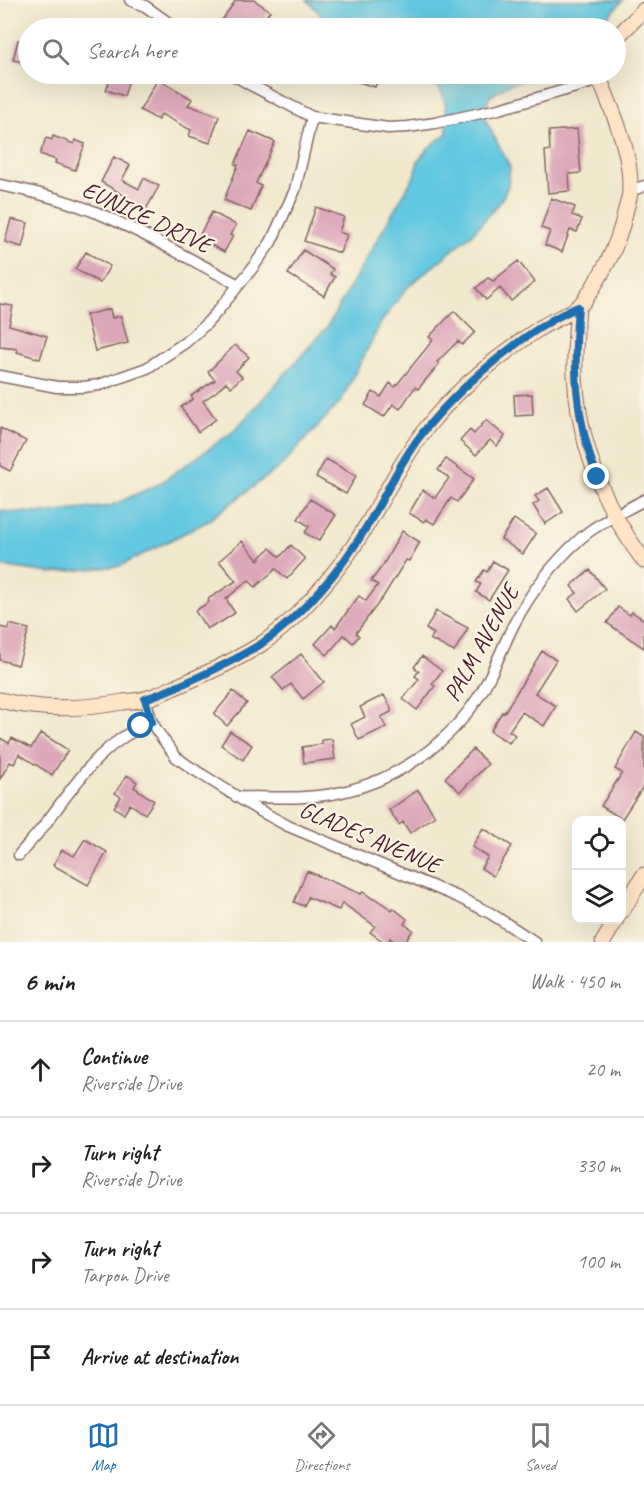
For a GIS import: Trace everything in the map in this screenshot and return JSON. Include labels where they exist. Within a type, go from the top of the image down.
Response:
[{"type":"street","points":[[130,0],[145,6],[162,18]]},
{"type":"street","points":[[626,27],[644,10]]},
{"type":"street","points":[[251,84],[312,117],[388,128],[435,123],[499,110],[579,84]]},
{"type":"street","points":[[0,700],[16,704],[91,707],[145,699],[213,670],[260,645],[292,619],[321,589],[345,558],[366,528],[403,462],[427,427],[503,354],[546,323],[578,307],[598,278],[611,255],[637,188],[603,84]]},
{"type":"street","points":[[0,376],[57,387],[99,385],[147,368],[186,342],[207,323],[239,285],[278,229],[295,190],[312,117]]},
{"type":"street","name":"EUNICE DRIVE","points":[[0,185],[62,200],[106,216],[239,285]]},
{"type":"street","points":[[578,307],[575,376],[583,435],[597,477],[615,517],[644,561]]},
{"type":"street","name":"PALM AVENUE","points":[[237,797],[302,797],[362,787],[411,763],[433,747],[462,719],[479,695],[515,622],[539,584],[583,536],[644,500]]},
{"type":"street","name":"GLADES AVENUE","points":[[145,699],[152,722],[176,757],[237,797],[288,826],[458,897],[490,913],[536,942]]},
{"type":"street","points":[[19,855],[44,826],[85,770],[112,744],[132,730],[152,722]]},
{"type":"street","points":[[626,903],[644,874]]},
{"type":"street","points":[[603,942],[614,924]]},
{"type":"water","points":[[307,0],[623,0],[607,18],[324,18]]},
{"type":"water","points":[[436,84],[509,84],[489,97],[484,117],[510,167],[508,186],[501,201],[472,234],[407,288],[382,321],[341,401],[281,466],[206,522],[120,566],[51,573],[0,566],[0,510],[49,513],[110,506],[157,485],[234,431],[327,327],[414,176],[418,161],[428,148],[447,133],[447,115]]},
{"type":"building","points":[[236,0],[254,0],[270,11],[265,18],[223,18]]},
{"type":"building","points":[[18,40],[18,61],[13,60]]},
{"type":"building","points":[[108,84],[128,84],[124,96],[106,90]]},
{"type":"building","points":[[155,84],[166,84],[192,99],[188,105],[219,116],[210,143],[189,136],[191,130],[161,114],[158,120],[140,110]]},
{"type":"building","points":[[577,129],[581,173],[569,174],[570,191],[548,193],[545,151],[550,150],[549,131]]},
{"type":"building","points":[[250,131],[275,142],[256,183],[261,186],[251,211],[224,200],[238,165],[235,164]]},
{"type":"building","points":[[53,136],[74,144],[75,140],[85,144],[75,170],[55,163],[56,160],[40,154],[46,138],[52,140]]},
{"type":"building","points":[[114,157],[130,165],[122,180],[139,189],[144,178],[159,186],[144,213],[124,202],[127,197],[101,182]]},
{"type":"building","points":[[551,198],[575,207],[572,215],[582,219],[577,232],[570,230],[562,252],[545,245],[550,231],[541,228]]},
{"type":"building","points":[[316,207],[344,217],[339,232],[347,235],[340,253],[304,241]]},
{"type":"building","points":[[212,212],[236,225],[224,252],[198,238]]},
{"type":"building","points":[[11,219],[28,223],[22,247],[5,242]]},
{"type":"building","points":[[303,250],[333,269],[330,274],[335,277],[324,296],[288,274]]},
{"type":"building","points":[[86,252],[110,266],[100,283],[75,269]]},
{"type":"building","points":[[518,261],[535,282],[511,301],[500,288],[486,300],[476,288],[488,278],[493,281]]},
{"type":"building","points":[[0,304],[13,306],[9,325],[47,336],[40,359],[17,352],[18,349],[0,347]]},
{"type":"building","points":[[110,309],[112,318],[121,316],[128,343],[95,351],[86,315]]},
{"type":"building","points":[[454,311],[475,332],[462,345],[458,341],[437,362],[439,364],[418,389],[415,387],[400,409],[393,404],[384,417],[365,405],[373,392],[381,397],[390,383],[395,387],[433,340],[429,337]]},
{"type":"building","points":[[235,345],[249,357],[236,371],[242,377],[231,387],[226,382],[203,401],[216,419],[198,432],[181,407],[193,399],[191,396],[215,380],[208,372]]},
{"type":"building","points":[[532,394],[533,415],[515,416],[514,395]]},
{"type":"building","points":[[486,420],[505,436],[497,446],[490,440],[476,455],[460,441],[470,430],[474,434]]},
{"type":"building","points":[[0,428],[26,441],[10,471],[0,466]]},
{"type":"building","points":[[326,459],[356,476],[346,494],[316,477]]},
{"type":"building","points":[[446,459],[474,479],[457,502],[451,498],[434,524],[426,519],[424,522],[409,513],[423,490],[435,498],[449,478],[438,470]]},
{"type":"building","points":[[548,488],[563,512],[545,524],[533,505],[539,501],[535,496]]},
{"type":"building","points":[[310,499],[336,515],[319,541],[305,533],[309,526],[298,519]]},
{"type":"building","points":[[514,519],[536,534],[523,554],[501,539]]},
{"type":"building","points":[[402,531],[420,542],[409,561],[406,560],[383,597],[356,633],[359,636],[353,643],[344,635],[327,655],[315,644],[332,625],[335,628],[359,596],[366,601],[378,585],[371,581]]},
{"type":"building","points":[[242,541],[258,560],[270,548],[280,557],[291,545],[305,559],[287,579],[276,569],[255,587],[249,580],[226,599],[235,613],[207,629],[195,611],[209,602],[208,599],[236,581],[219,561]]},
{"type":"building","points":[[493,561],[508,570],[489,600],[476,592],[481,584],[476,582],[484,570],[487,572]]},
{"type":"building","points":[[590,570],[605,589],[578,611],[569,599],[577,593],[571,586]]},
{"type":"building","points":[[618,607],[644,620],[644,648],[607,623]]},
{"type":"building","points":[[436,611],[468,628],[454,652],[430,639],[434,634],[426,629]]},
{"type":"building","points":[[9,624],[29,629],[18,665],[0,660],[0,627],[8,629]]},
{"type":"building","points":[[542,651],[556,660],[535,693],[556,706],[544,726],[522,712],[509,731],[515,735],[509,743],[490,731],[502,712],[504,713]]},
{"type":"building","points":[[301,654],[324,682],[303,699],[291,684],[283,690],[272,677]]},
{"type":"building","points":[[422,656],[442,671],[432,684],[435,686],[417,710],[403,699],[419,679],[415,676],[419,671],[414,667]]},
{"type":"building","points":[[233,691],[247,703],[227,726],[214,714]]},
{"type":"building","points":[[384,695],[391,708],[391,712],[381,717],[386,727],[359,740],[351,724],[365,717],[360,707]]},
{"type":"building","points":[[230,731],[252,745],[243,760],[221,745]]},
{"type":"building","points":[[636,732],[644,737],[644,785],[624,816],[617,816],[601,806],[622,773],[615,769]]},
{"type":"building","points":[[41,733],[68,750],[52,775],[19,754],[14,764],[10,762],[0,779],[0,738],[9,743],[12,738],[31,748]]},
{"type":"building","points":[[332,739],[335,759],[304,763],[302,747],[322,744],[322,740]]},
{"type":"building","points":[[473,749],[488,764],[460,792],[445,778]]},
{"type":"building","points":[[127,775],[137,782],[134,787],[154,801],[145,814],[130,804],[124,814],[114,807],[121,797],[115,793]]},
{"type":"building","points":[[418,790],[435,816],[410,833],[403,822],[399,825],[389,810]]},
{"type":"building","points":[[483,828],[512,846],[493,876],[481,868],[488,857],[472,847]]},
{"type":"building","points":[[85,839],[107,852],[88,885],[53,865],[62,850],[74,856]]},
{"type":"building","points":[[307,871],[361,894],[363,892],[392,910],[393,908],[407,919],[404,924],[413,930],[405,942],[395,942],[390,938],[388,942],[384,942],[370,932],[375,926],[342,903],[339,910],[308,897],[304,906],[294,902]]},
{"type":"route","points":[[141,726],[152,722],[145,699],[213,670],[260,645],[292,619],[321,589],[345,558],[366,528],[403,462],[427,427],[455,397],[503,354],[546,323],[578,307],[575,376],[583,435],[597,477]]}]
